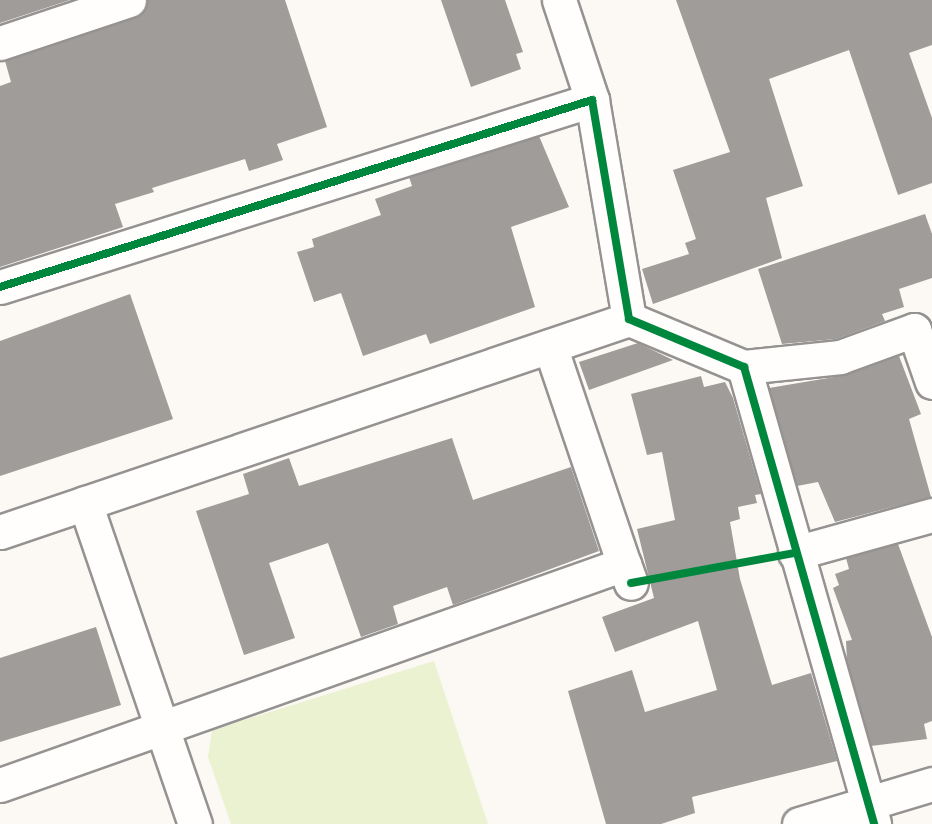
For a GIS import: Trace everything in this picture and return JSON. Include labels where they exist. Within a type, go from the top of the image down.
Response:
[{"type":"street","points":[[0,43],[129,0]]},
{"type":"street","points":[[559,0],[592,100],[629,319]]},
{"type":"street","points":[[0,287],[592,100]]},
{"type":"street","points":[[0,532],[629,319],[744,367],[840,357],[914,330],[932,382]]},
{"type":"street","points":[[0,784],[627,574],[550,346]]},
{"type":"street","points":[[744,367],[870,813]]},
{"type":"street","points":[[85,504],[195,824]]},
{"type":"street","points":[[795,553],[932,515]]},
{"type":"street","points":[[799,824],[870,813],[932,784]]},
{"type":"green space","points":[[434,661],[488,824],[231,824],[208,757],[212,730]]},
{"type":"building","points":[[0,0],[70,0],[0,23]]},
{"type":"building","points":[[147,0],[285,0],[327,127],[277,144],[283,160],[249,171],[245,159],[152,188],[154,192],[115,204],[123,227],[0,267],[0,86],[11,82],[5,61],[135,18]]},
{"type":"building","points":[[441,0],[505,0],[523,52],[516,54],[521,69],[471,87]]},
{"type":"building","points":[[676,0],[932,0],[932,45],[909,53],[932,118],[932,183],[898,195],[849,50],[769,79],[803,186],[766,198],[782,258],[653,304],[642,269],[689,254],[685,243],[696,239],[673,170],[730,152]]},
{"type":"building","points":[[539,136],[569,207],[511,227],[535,307],[430,344],[426,334],[363,356],[341,293],[314,302],[297,252],[314,247],[312,239],[381,215],[375,199],[412,186],[409,177]]},
{"type":"building","points":[[925,214],[932,234],[932,278],[899,289],[904,307],[882,314],[885,321],[836,339],[782,344],[758,269]]},
{"type":"building","points":[[130,294],[173,419],[0,476],[0,341]]},
{"type":"building","points":[[638,343],[673,360],[589,390],[579,362]]},
{"type":"building","points":[[899,356],[921,414],[909,419],[931,497],[835,522],[818,482],[797,486],[769,388],[846,375]]},
{"type":"building","points":[[701,376],[704,387],[725,382],[733,398],[761,494],[755,495],[757,503],[738,507],[740,519],[730,522],[740,579],[772,685],[811,673],[837,761],[692,797],[695,813],[661,824],[606,824],[568,691],[632,670],[645,712],[717,690],[698,621],[615,652],[602,617],[654,598],[637,529],[675,520],[662,452],[647,455],[631,394]]},
{"type":"building","points":[[452,438],[473,500],[571,467],[599,551],[453,605],[447,587],[393,606],[398,624],[361,637],[328,543],[269,563],[295,638],[244,655],[196,511],[249,494],[243,474],[289,458],[299,486]]},
{"type":"building","points":[[898,544],[932,637],[932,721],[924,724],[927,739],[871,746],[847,661],[846,641],[852,640],[833,588],[839,585],[835,574],[849,569],[846,558]]},
{"type":"building","points":[[96,627],[121,705],[0,742],[0,658]]},
{"type":"cycle path","points":[[0,287],[592,100],[629,319],[744,367],[874,824]]},
{"type":"cycle path","points":[[631,583],[795,553]]}]
